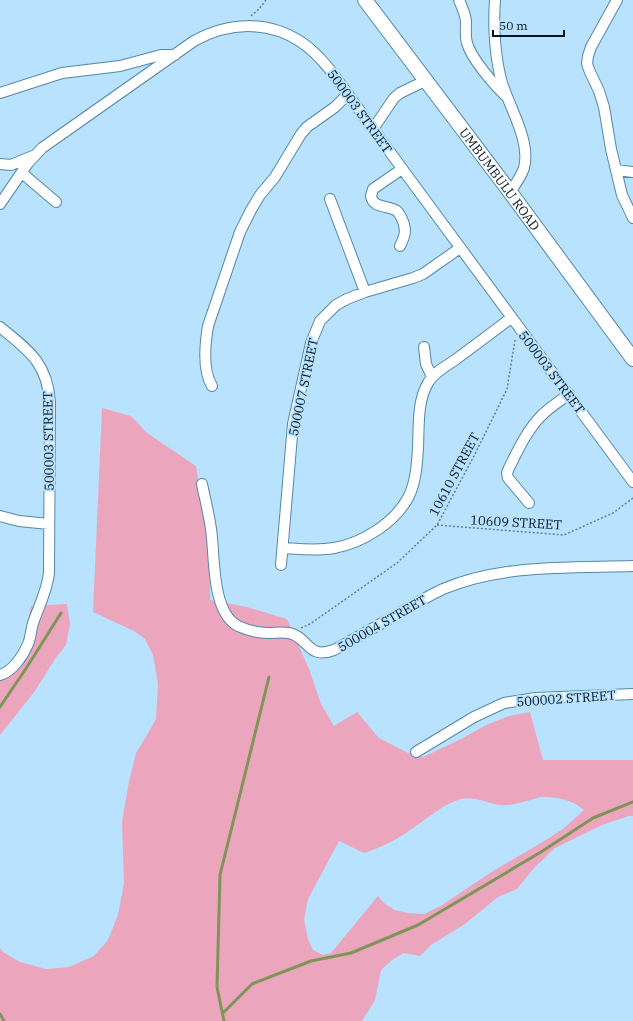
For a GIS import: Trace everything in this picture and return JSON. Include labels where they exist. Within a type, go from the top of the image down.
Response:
[{"type":"main road","name":"UMBUMBULU ROAD","points":[[365,0],[425,82],[510,192],[633,359]]},
{"type":"street","points":[[459,0],[466,20],[466,36],[470,50],[493,84],[507,98]]},
{"type":"street","points":[[495,0],[494,27],[498,62],[507,98],[522,138],[526,158],[520,176],[510,192]]},
{"type":"street","points":[[617,0],[591,47],[587,64],[604,106],[622,195],[633,218]]},
{"type":"street","name":"500003 STREET","points":[[0,204],[34,156],[50,142],[203,36],[226,28],[252,25],[282,32],[301,42],[324,63],[633,482]]},
{"type":"street","points":[[0,93],[67,72],[120,66],[161,55],[174,55]]},
{"type":"street","points":[[373,128],[394,98],[400,93],[425,82]]},
{"type":"street","points":[[212,386],[208,379],[206,335],[244,221],[301,134],[307,127],[335,107],[348,94]]},
{"type":"street","points":[[0,164],[11,165],[34,156]]},
{"type":"street","points":[[400,246],[405,236],[406,229],[400,216],[396,211],[383,207],[374,202],[371,196],[373,189],[402,169]]},
{"type":"street","points":[[616,170],[633,172]]},
{"type":"street","points":[[22,173],[56,202]]},
{"type":"street","points":[[330,199],[365,292]]},
{"type":"street","name":"500007 STREET","points":[[281,565],[293,424],[311,343],[320,321],[336,305],[347,298],[423,274],[460,248]]},
{"type":"street","points":[[283,548],[320,549],[345,545],[372,532],[397,512],[409,496],[413,484],[418,449],[421,407],[425,388],[432,377],[514,322]]},
{"type":"street","name":"500003 STREET","points":[[0,327],[36,358],[42,367],[47,383],[50,402],[49,573],[45,592],[32,624],[28,643],[14,666],[4,674],[0,675]]},
{"type":"street","points":[[424,347],[426,364],[432,377]]},
{"type":"street","points":[[529,503],[508,478],[507,473],[524,438],[536,421],[542,414],[569,394]]},
{"type":"street","points":[[202,484],[211,529],[219,595],[227,616],[238,626],[260,633],[290,633]]},
{"type":"street","points":[[0,516],[19,521],[49,524]]},
{"type":"street","name":"500004 STREET","points":[[290,633],[295,635],[313,651],[329,652],[428,597],[444,589],[472,580],[505,572],[530,569],[633,566]]},
{"type":"street","name":"500002 STREET","points":[[416,752],[474,717],[504,703],[543,697],[633,694]]},
{"type":"path","points":[[239,26],[259,9],[266,0]]},
{"type":"path","name":"10610 STREET","points":[[290,633],[310,624],[397,563],[437,525],[474,456],[507,389],[514,322]]},
{"type":"path","name":"10609 STREET","points":[[437,525],[564,535],[613,513],[633,498]]},
{"type":"shaded area","points":[[102,408],[131,416],[147,433],[196,466],[210,550],[210,600],[247,607],[287,619],[309,669],[321,704],[334,726],[357,712],[379,738],[408,753],[423,757],[486,725],[509,716],[530,712],[543,760],[633,760],[633,816],[602,825],[555,848],[534,868],[517,889],[498,897],[465,924],[431,945],[420,956],[403,953],[391,961],[381,970],[375,1000],[362,1021],[0,1021],[0,948],[3,952],[20,962],[46,969],[69,967],[94,956],[108,940],[118,915],[124,883],[122,822],[129,781],[136,753],[156,719],[158,684],[153,655],[145,639],[134,631],[93,612]],"holes":[[[540,797],[569,801],[584,810],[564,828],[493,871],[442,905],[424,914],[408,913],[395,910],[385,904],[378,896],[331,953],[323,955],[313,950],[308,939],[304,919],[308,899],[339,841],[364,853],[398,838],[443,807],[461,799],[475,799],[500,805],[510,805]]]},
{"type":"shaded area","points":[[67,604],[70,624],[66,645],[55,659],[35,691],[0,735],[0,680],[25,645],[31,606]]},
{"type":"waterway","points":[[0,707],[61,613]]},
{"type":"waterway","points":[[224,1021],[217,987],[220,875],[269,677]]},
{"type":"waterway","points":[[223,1013],[252,984],[311,961],[351,953],[418,925],[541,852],[593,818],[633,802]]},
{"type":"waterway","points":[[0,1014],[4,1021]]}]
